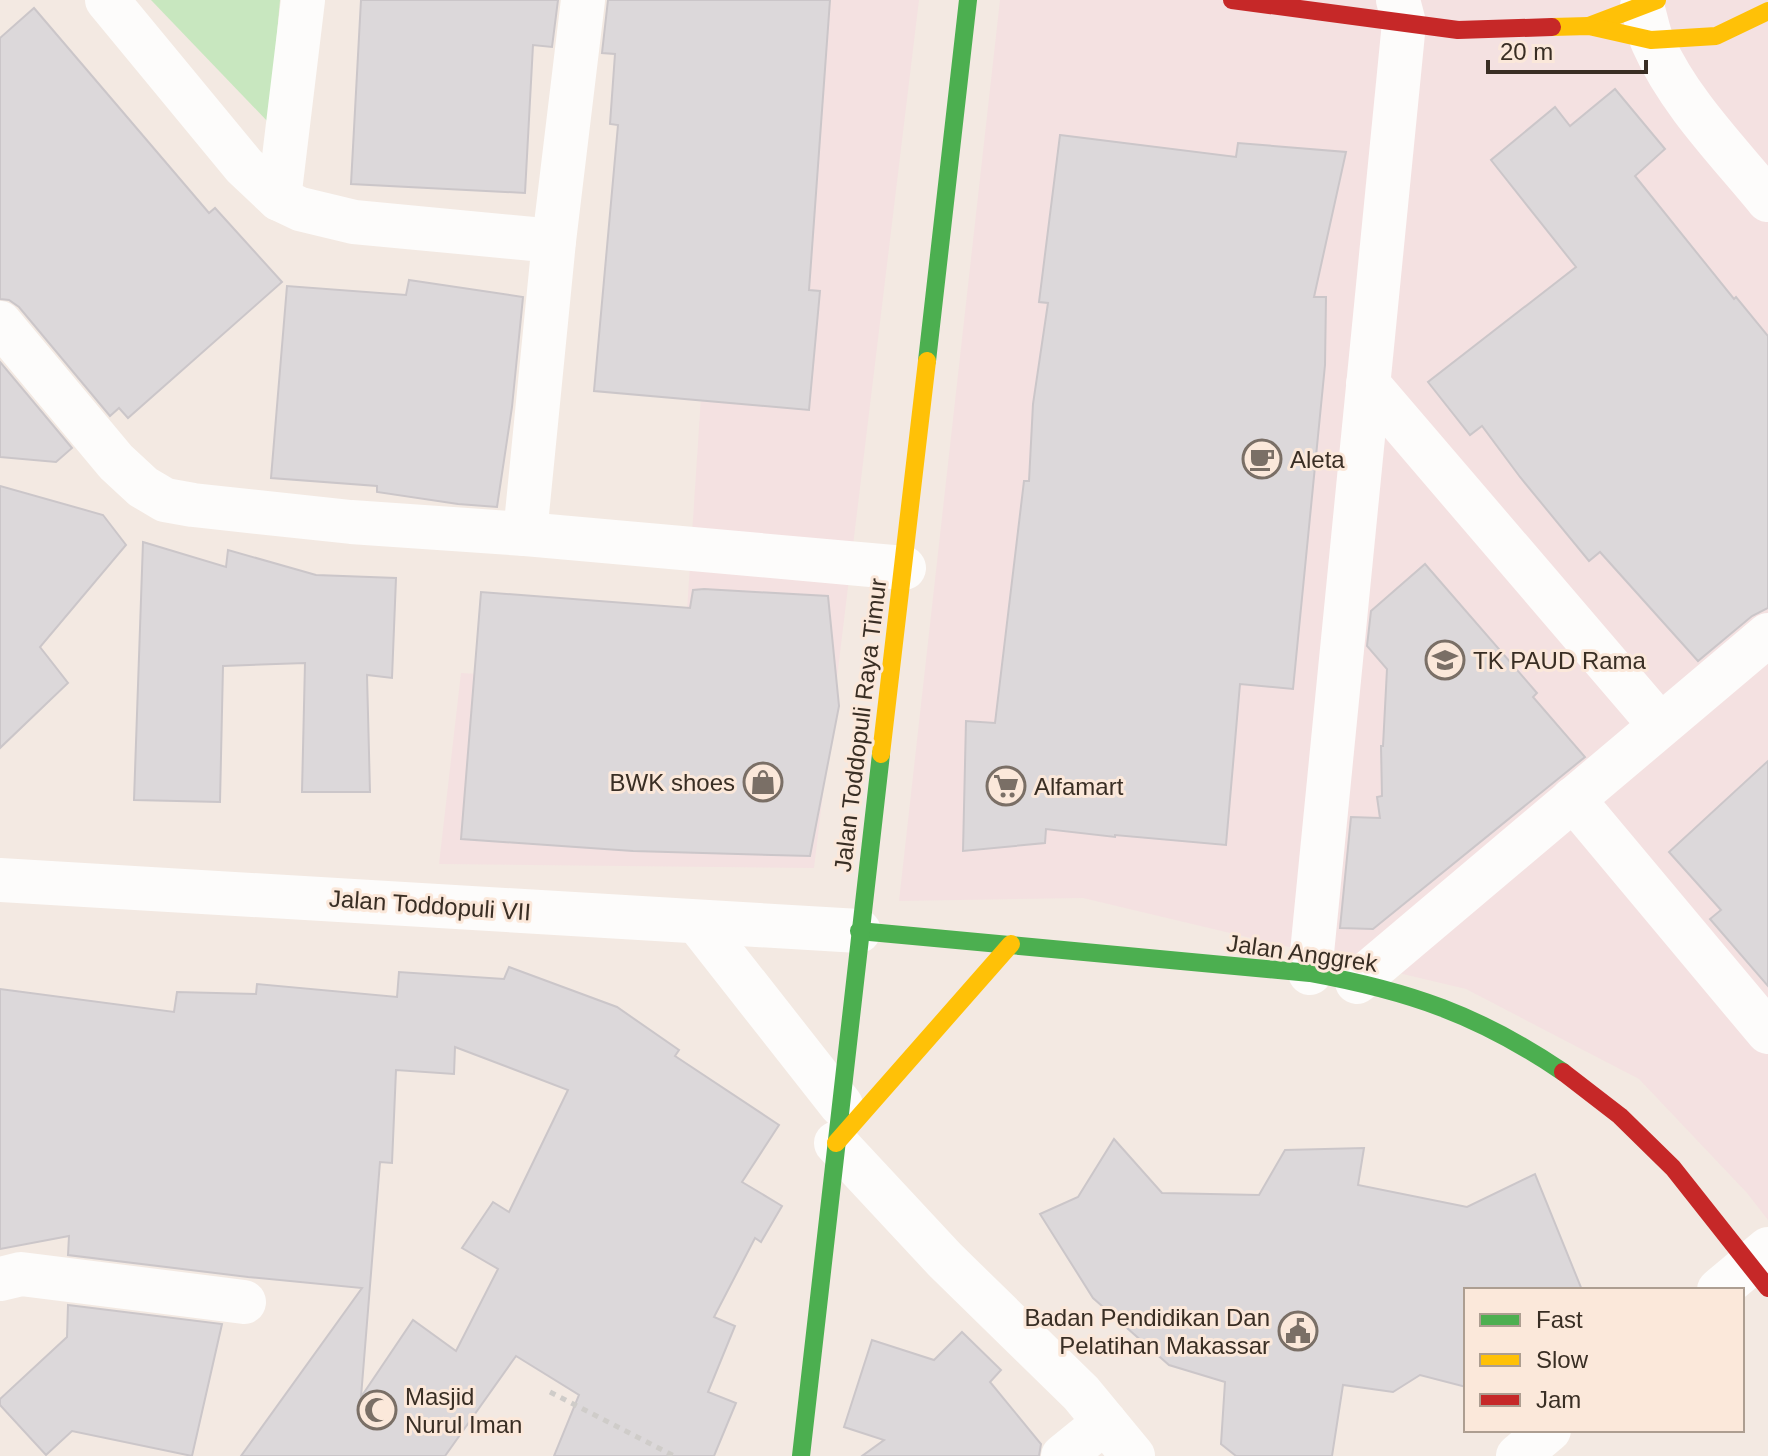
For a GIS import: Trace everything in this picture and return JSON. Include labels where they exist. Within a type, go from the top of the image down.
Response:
[{"type":"street","points":[[107,0],[244,166],[279,199],[300,209],[354,222],[554,241]]},
{"type":"street","points":[[279,199],[303,0]]},
{"type":"street","points":[[525,534],[554,241],[583,0]]},
{"type":"street","name":"Jalan Toddopuli Raya Timur","points":[[801,1456],[968,0]]},
{"type":"street","points":[[1232,0],[1401,11],[1458,30],[1589,26],[1650,16],[1716,36],[1768,11]]},
{"type":"street","points":[[1310,973],[1401,11]]},
{"type":"street","points":[[1589,26],[1650,16]]},
{"type":"street","points":[[1650,16],[1694,110],[1768,200]]},
{"type":"street","points":[[0,323],[116,462],[143,487],[165,500],[351,522],[525,534],[904,568]]},
{"type":"street","points":[[1368,384],[1660,725]]},
{"type":"street","points":[[1357,982],[1768,635]]},
{"type":"street","points":[[1573,799],[1768,1032]]},
{"type":"street","name":"Jalan Toddopuli VII","points":[[0,880],[859,931]]},
{"type":"street","points":[[698,923],[839,1124],[945,1260],[1081,1393],[1133,1456]]},
{"type":"street","name":"Jalan Anggrek","points":[[859,931],[1310,973],[1428,1001],[1527,1047],[1596,1094],[1674,1169],[1751,1273]]},
{"type":"street","points":[[839,1124],[1011,944]]},
{"type":"street","points":[[0,1279],[21,1274],[244,1302]]},
{"type":"street","points":[[1063,1456],[1105,1422]]},
{"type":"street","points":[[1518,1456],[1547,1432]]},
{"type":"path","points":[[550,1392],[674,1456]]},
{"type":"shaded area","points":[[727,0],[919,0],[814,868],[439,864],[461,673],[682,687]]},
{"type":"shaded area","points":[[1000,0],[1768,0],[1768,1220],[1747,1193],[1639,1079],[1466,989],[1083,898],[899,901]]},
{"type":"green space","points":[[151,0],[280,0],[269,123]]},
{"type":"building","points":[[361,0],[558,0],[552,47],[533,45],[525,193],[351,184]]},
{"type":"building","points":[[608,0],[830,0],[809,290],[820,291],[809,410],[594,391],[618,125],[610,124],[615,54],[602,53]]},
{"type":"building","points":[[34,8],[209,213],[215,208],[282,282],[128,418],[119,408],[110,416],[19,307],[9,300],[0,299],[0,38]]},
{"type":"building","points":[[1615,89],[1665,149],[1635,176],[1734,299],[1736,297],[1768,336],[1768,608],[1752,616],[1698,661],[1600,552],[1589,561],[1482,426],[1470,435],[1428,382],[1576,267],[1491,160],[1555,107],[1570,126]]},
{"type":"building","points":[[1060,135],[1236,157],[1238,143],[1346,152],[1314,297],[1326,297],[1325,365],[1293,689],[1240,684],[1226,845],[1046,829],[1045,843],[963,851],[966,721],[995,723],[1024,481],[1029,481],[1033,404],[1048,303],[1039,302]]},
{"type":"building","points":[[409,280],[523,297],[512,407],[497,507],[377,492],[377,486],[271,478],[287,286],[406,295]]},
{"type":"building","points":[[0,362],[72,448],[56,462],[0,457]]},
{"type":"building","points":[[0,486],[103,515],[126,545],[40,647],[68,683],[0,748]]},
{"type":"building","points":[[143,542],[226,567],[228,550],[316,575],[396,578],[392,678],[367,675],[370,792],[302,792],[305,663],[223,666],[220,802],[134,800]]},
{"type":"building","points":[[1425,564],[1537,693],[1533,697],[1585,757],[1373,929],[1340,928],[1351,817],[1380,818],[1377,797],[1382,796],[1381,746],[1387,669],[1367,646],[1371,611]]},
{"type":"building","points":[[693,590],[828,596],[839,706],[810,856],[633,851],[461,839],[481,592],[690,608]]},
{"type":"building","points":[[1768,761],[1768,986],[1710,919],[1721,910],[1669,852]]},
{"type":"building","points":[[509,967],[617,1007],[679,1050],[675,1056],[779,1125],[742,1182],[782,1206],[761,1242],[755,1238],[714,1317],[735,1326],[708,1392],[736,1403],[714,1456],[554,1456],[579,1395],[516,1356],[445,1456],[241,1456],[362,1288],[68,1255],[69,1236],[0,1249],[0,989],[174,1012],[177,992],[256,994],[257,984],[397,997],[399,972],[504,979]],"holes":[[[455,1047],[568,1090],[509,1212],[493,1202],[462,1248],[498,1269],[456,1351],[413,1320],[361,1397],[380,1162],[392,1163],[396,1070],[454,1074]]]},
{"type":"building","name":"Badan Pendidikan Dan Pelatihan Makassar","points":[[1114,1139],[1162,1193],[1259,1195],[1285,1150],[1364,1148],[1358,1185],[1467,1207],[1535,1174],[1581,1288],[1464,1288],[1464,1386],[1420,1375],[1393,1392],[1343,1385],[1332,1456],[1236,1456],[1221,1444],[1225,1382],[1169,1365],[1093,1298],[1040,1214],[1078,1197]]},
{"type":"building","points":[[68,1305],[222,1324],[192,1456],[72,1431],[46,1455],[0,1405],[0,1399],[67,1337]]},
{"type":"building","points":[[962,1332],[1001,1370],[990,1382],[1041,1444],[1039,1456],[862,1456],[884,1440],[844,1427],[872,1340],[934,1360]]},
{"type":"traffic: fast","points":[[927,361],[968,0]]},
{"type":"traffic: fast","points":[[801,1456],[881,754]]},
{"type":"traffic: fast","points":[[859,931],[1310,973],[1346,980],[1411,997],[1472,1020],[1563,1072]]},
{"type":"traffic: slow","points":[[1589,26],[1657,0]]},
{"type":"traffic: slow","points":[[1552,27],[1589,26],[1651,40],[1716,36],[1768,11]]},
{"type":"traffic: slow","points":[[881,754],[927,361]]},
{"type":"traffic: slow","points":[[836,1143],[1011,944]]},
{"type":"traffic: jam","points":[[1232,0],[1458,30],[1552,27]]},
{"type":"traffic: jam","points":[[1563,1072],[1620,1116],[1673,1168],[1768,1288]]},
{"type":"place","name":"Aleta","points":[[1262,459]]},
{"type":"place","name":"TK PAUD Rama","points":[[1445,660]]},
{"type":"place","name":"BWK shoes","points":[[763,782]]},
{"type":"place","name":"Alfamart","points":[[1006,786]]},
{"type":"place","name":"Badan Pendidikan Dan Pelatihan Makassar","points":[[1298,1331]]},
{"type":"place","name":"Masjid Nurul Iman","points":[[377,1410]]}]
